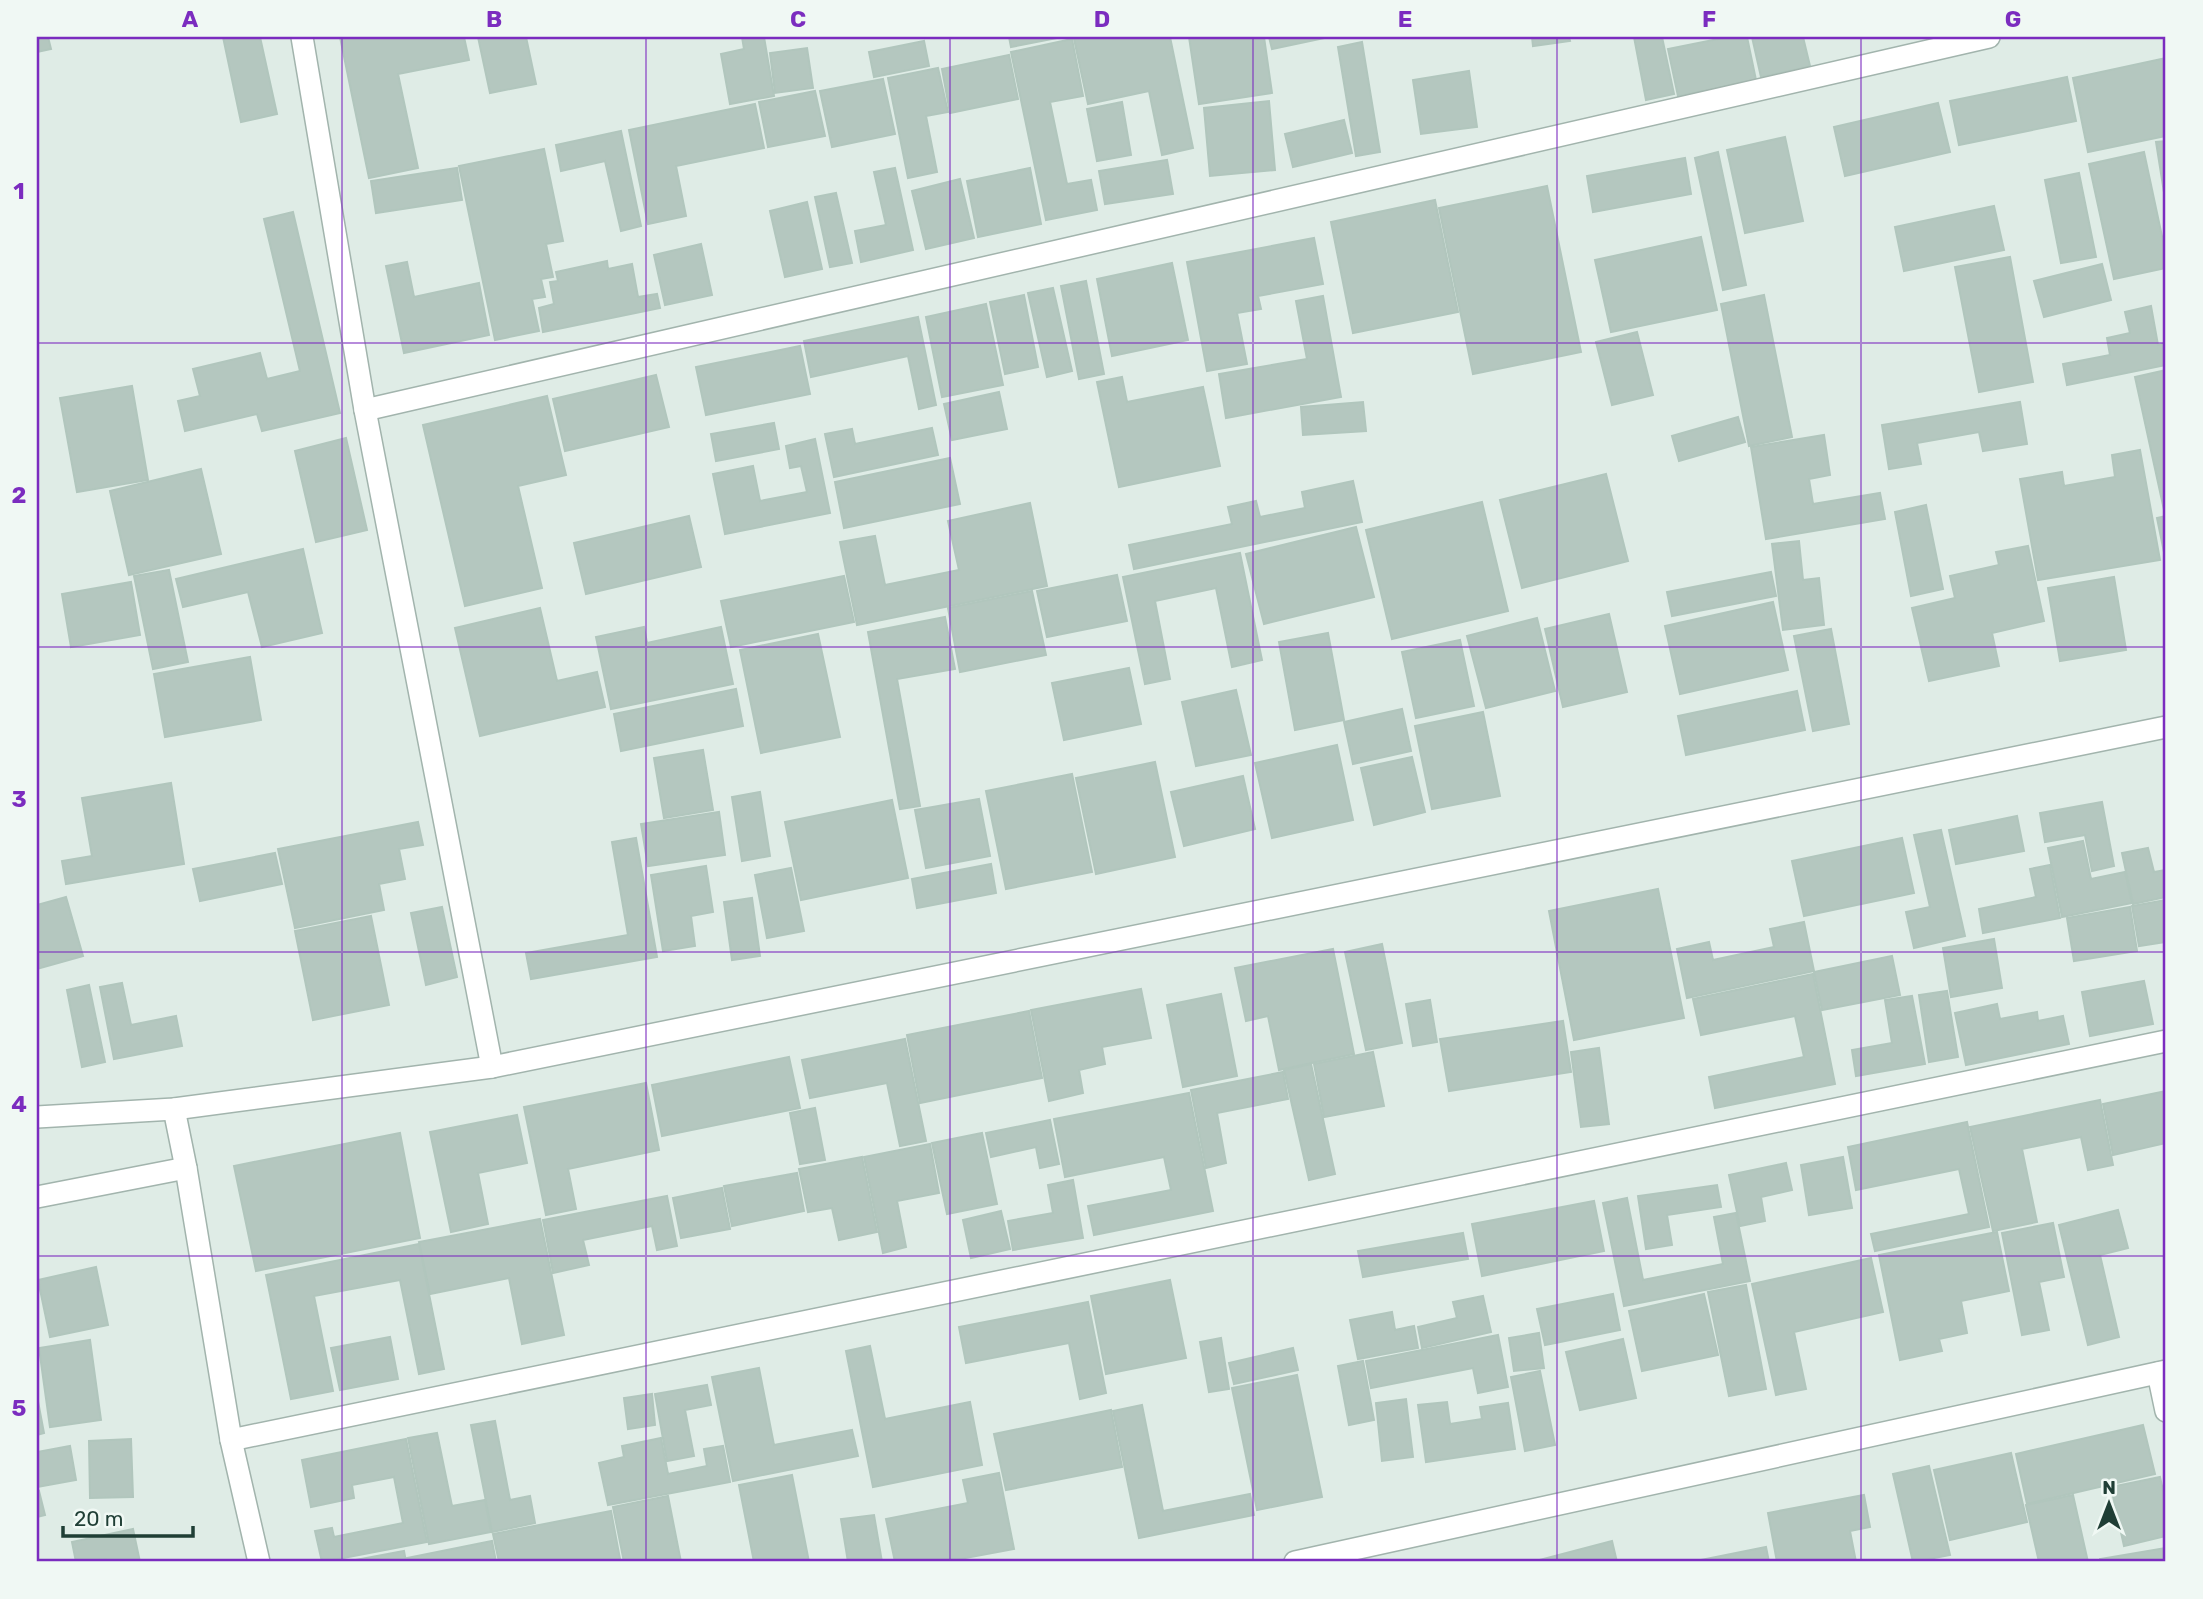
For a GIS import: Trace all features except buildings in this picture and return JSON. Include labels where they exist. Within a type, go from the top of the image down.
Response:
[{"type":"street","points":[[302,37],[365,410],[492,1067]]},
{"type":"street","points":[[365,410],[1989,37]]},
{"type":"street","points":[[37,1117],[174,1109],[492,1067],[2166,727]]},
{"type":"street","points":[[231,1440],[2166,1041]]},
{"type":"street","points":[[174,1109],[231,1440],[259,1562]]},
{"type":"street","points":[[37,1197],[186,1168]]},
{"type":"street","points":[[1295,1562],[2162,1372],[2166,1411]]}]
